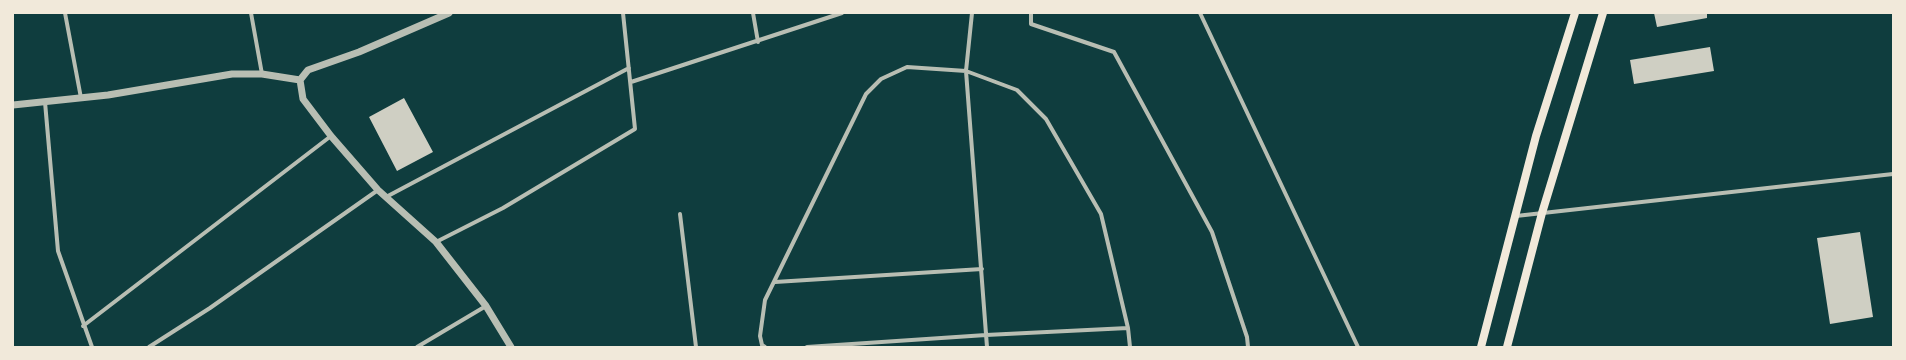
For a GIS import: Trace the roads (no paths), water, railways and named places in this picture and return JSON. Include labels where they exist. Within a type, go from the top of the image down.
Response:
[{"type":"main road","points":[[1481,347],[1536,136],[1575,13]]},
{"type":"main road","points":[[1507,347],[1542,213],[1603,13]]},
{"type":"street","points":[[65,13],[82,98]]},
{"type":"street","points":[[252,13],[262,74]]},
{"type":"street","points":[[449,13],[359,52],[308,70],[300,80],[303,99],[378,190],[436,242],[486,306],[511,347]]},
{"type":"street","points":[[436,242],[503,208],[635,130],[623,13]]},
{"type":"street","points":[[753,13],[758,42]]},
{"type":"street","points":[[631,82],[758,42],[842,13]]},
{"type":"street","points":[[972,13],[966,71],[987,347]]},
{"type":"street","points":[[1031,13],[1031,24],[1114,52],[1212,232],[1247,337],[1248,347]]},
{"type":"street","points":[[1200,13],[1358,347]]},
{"type":"street","points":[[763,346],[760,336],[765,300],[866,94],[881,79],[907,67],[966,71],[1017,90],[1046,119],[1102,214],[1128,328],[1130,347]]},
{"type":"street","points":[[386,197],[629,68]]},
{"type":"street","points":[[13,105],[82,98],[232,74],[262,74],[300,80]]},
{"type":"street","points":[[45,102],[58,250],[83,326],[92,347]]},
{"type":"street","points":[[83,326],[332,136]]},
{"type":"street","points":[[1515,216],[1893,174]]},
{"type":"street","points":[[149,347],[210,308],[378,190]]},
{"type":"street","points":[[680,214],[696,347]]},
{"type":"street","points":[[775,282],[982,270]]},
{"type":"street","points":[[417,347],[486,306]]},
{"type":"street","points":[[807,347],[986,335],[1128,328]]}]
